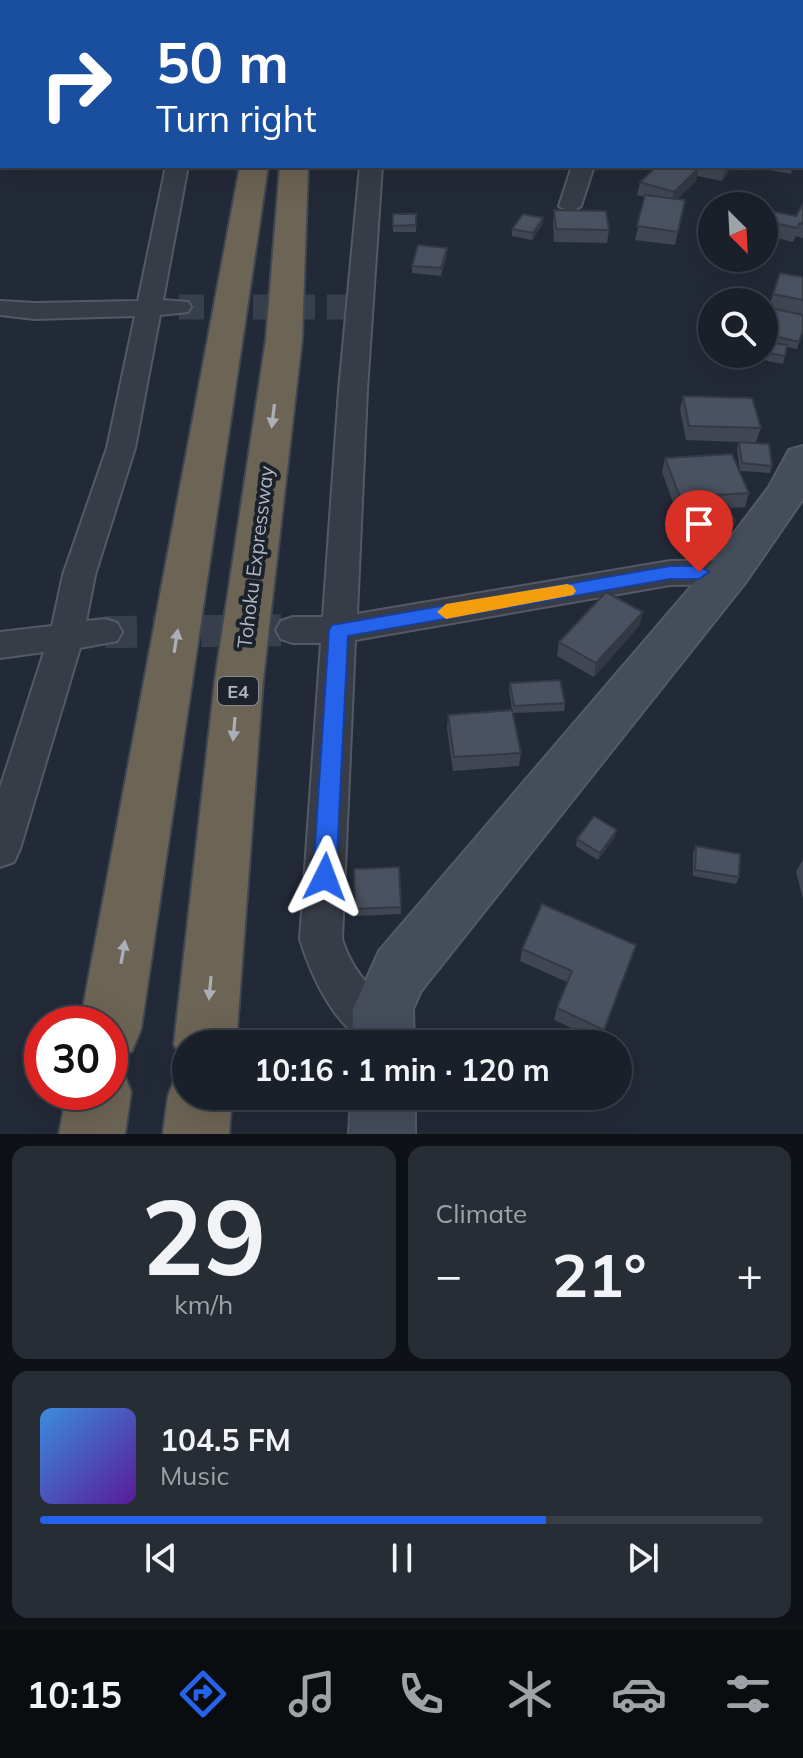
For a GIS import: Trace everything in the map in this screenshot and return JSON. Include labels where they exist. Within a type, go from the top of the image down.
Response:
[{"type":"highway","points":[[220,377],[228,168]]},
{"type":"highway","points":[[114,1006],[254,168]]},
{"type":"highway","name":"Tohoku Expressway","points":[[206,1030],[239,680],[284,339],[294,168]]},
{"type":"highway","points":[[284,339],[314,200],[316,168]]},
{"type":"highway","points":[[92,1134],[96,1110]]},
{"type":"highway","points":[[196,1134],[199,1110]]},
{"type":"street","points":[[0,849],[67,635],[79,575],[164,308],[177,168]]},
{"type":"street","points":[[371,168],[321,939],[334,977],[345,996],[379,1030]]},
{"type":"street","points":[[570,206],[582,168]]},
{"type":"street","points":[[0,308],[35,311],[164,308]]},
{"type":"street","points":[[384,1030],[383,1009],[400,971],[729,572],[798,481]]},
{"type":"street","points":[[293,630],[339,630],[670,573],[729,572]]},
{"type":"street","points":[[0,645],[105,632]]},
{"type":"street","points":[[382,1134],[383,1110]]},
{"type":"building","points":[[655,168],[699,168],[674,192],[640,182]]},
{"type":"building","points":[[645,195],[685,200],[678,232],[637,226]]},
{"type":"building","points":[[803,204],[803,224],[800,223],[797,228],[778,224],[778,213],[796,216]]},
{"type":"building","points":[[554,210],[606,211],[609,230],[556,229]]},
{"type":"building","points":[[393,214],[416,214],[416,225],[393,226]]},
{"type":"building","points":[[523,214],[543,218],[533,233],[512,229]]},
{"type":"building","points":[[418,245],[447,248],[441,268],[412,266]]},
{"type":"building","points":[[780,273],[803,277],[803,300],[778,295],[778,288],[775,288]]},
{"type":"building","points":[[778,310],[803,315],[799,342],[778,337]]},
{"type":"building","points":[[778,343],[787,345],[785,356],[778,355]]},
{"type":"building","points":[[683,396],[752,398],[761,428],[689,426]]},
{"type":"building","points":[[739,442],[769,444],[772,466],[742,463]]},
{"type":"building","points":[[732,454],[749,493],[680,497],[665,458]]},
{"type":"building","points":[[728,505],[735,521],[689,525],[682,510]]},
{"type":"building","points":[[606,592],[643,612],[596,663],[559,642]]},
{"type":"building","points":[[560,680],[565,703],[514,706],[510,683]]},
{"type":"building","points":[[512,710],[521,753],[454,757],[448,715]]},
{"type":"building","points":[[594,816],[617,830],[600,853],[577,839]]},
{"type":"building","points":[[696,846],[740,854],[739,877],[695,870]]},
{"type":"building","points":[[399,867],[401,907],[355,909],[354,869]]},
{"type":"building","points":[[542,904],[636,945],[604,1030],[557,1008],[572,971],[522,949]]},
{"type":"tunnel","points":[[179,307],[360,307]]},
{"type":"tunnel","points":[[105,632],[293,630]]},
{"type":"slow traffic","points":[[446,612],[567,591]]},
{"type":"route","points":[[325,877],[339,630],[670,573],[699,572]]}]
